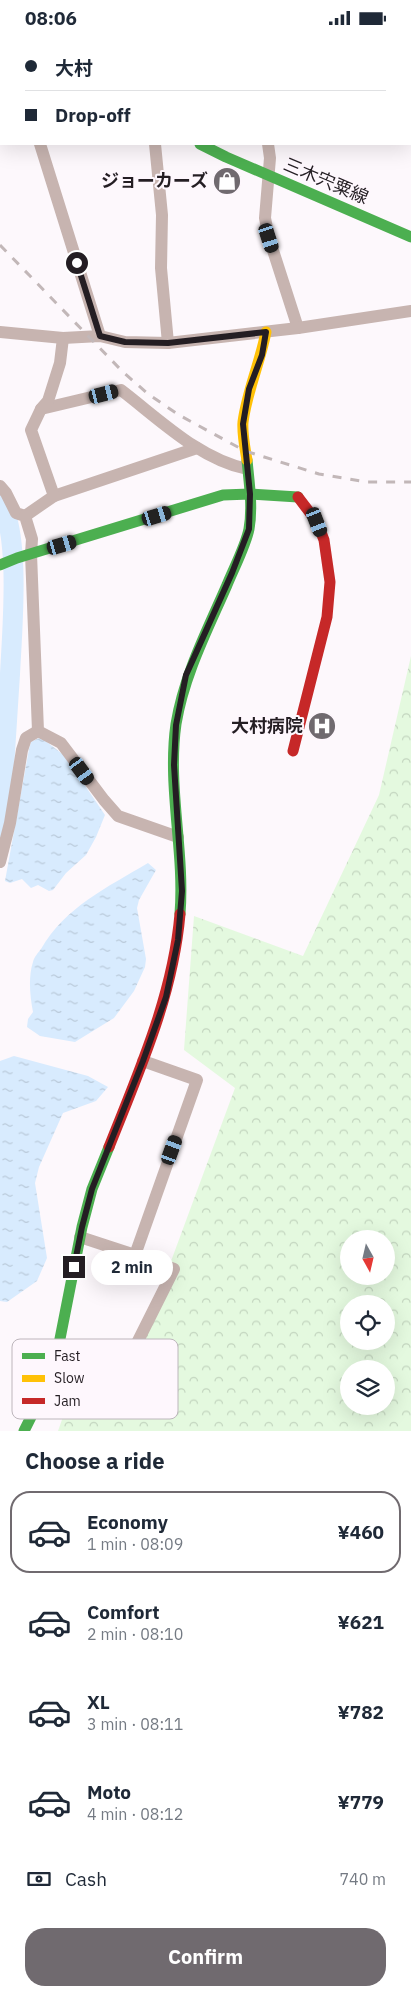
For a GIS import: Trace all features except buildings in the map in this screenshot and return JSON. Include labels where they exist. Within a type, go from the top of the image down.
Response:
[{"type":"street","points":[[40,145],[100,336]]},
{"type":"street","points":[[155,145],[162,215],[161,268],[168,343]]},
{"type":"street","name":"三木宍粟線","points":[[202,145],[411,237]]},
{"type":"street","points":[[268,145],[269,175],[266,218],[269,238],[298,328]]},
{"type":"street","points":[[0,331],[63,338],[100,336],[125,342],[168,343],[298,328],[411,311]]},
{"type":"street","points":[[60,1339],[80,1237],[92,1189],[143,1061],[166,997],[178,940],[182,891],[174,765],[176,725],[186,675],[232,573],[249,529],[250,494],[243,424],[249,389],[262,355],[266,332]]},
{"type":"street","points":[[54,496],[31,430],[41,409],[48,401],[60,363],[63,338]]},
{"type":"street","points":[[41,409],[121,390],[197,448],[233,466],[247,469]]},
{"type":"street","points":[[25,516],[54,496],[197,448]]},
{"type":"street","points":[[0,486],[6,493],[16,513],[25,516]]},
{"type":"street","points":[[0,565],[223,495],[297,496],[317,522],[324,540],[330,582],[326,617],[293,751]]},
{"type":"street","points":[[25,516],[32,539],[38,731]]},
{"type":"street","points":[[38,731],[61,743],[118,816],[178,837]]},
{"type":"street","points":[[0,862],[10,823],[22,750],[26,738],[38,731]]},
{"type":"street","points":[[135,1255],[197,1080],[143,1061]]},
{"type":"street","points":[[80,1237],[174,1269],[139,1339]]},
{"type":"street","points":[[24,1431],[30,1419]]},
{"type":"green space","points":[[411,656],[411,1431],[58,1431],[62,1419],[178,1419],[178,1339],[142,1339],[235,1088],[184,1050],[194,916],[303,956],[379,795]]},
{"type":"water","points":[[39,738],[65,756],[105,815],[86,855],[66,873],[53,890],[49,891],[38,885],[31,888],[22,879],[10,883],[5,881],[29,749],[31,742]]},
{"type":"water","points":[[148,863],[156,870],[139,900],[137,908],[146,959],[145,967],[134,991],[114,1018],[75,1042],[40,1036],[27,1027],[28,1019],[33,1012],[30,980],[31,968],[35,957],[62,921],[75,910],[89,899]]},
{"type":"water","points":[[14,1056],[88,1076],[108,1087],[96,1101],[63,1113],[39,1167],[35,1183],[47,1258],[37,1281],[7,1302],[0,1301],[0,1061]]},
{"type":"waterway","points":[[0,500],[7,516],[11,536],[14,584],[0,830]]},
{"type":"railway","points":[[0,245],[122,371],[148,394],[179,415],[245,451],[319,474],[366,482],[411,482]]},
{"type":"traffic: fast","points":[[202,145],[411,237]]},
{"type":"traffic: fast","points":[[180,914],[181,890],[174,771],[176,724],[190,671],[239,557],[249,529],[251,503],[247,460]]},
{"type":"traffic: fast","points":[[0,565],[17,558],[223,495],[250,494],[298,497]]},
{"type":"traffic: fast","points":[[60,1339],[82,1227],[92,1189],[109,1147]]},
{"type":"traffic: fast","points":[[24,1431],[30,1419]]},
{"type":"traffic: slow","points":[[247,460],[243,422],[247,399],[266,332]]},
{"type":"traffic: jam","points":[[293,751],[327,617],[330,582],[324,540],[317,522],[298,497]]},
{"type":"traffic: jam","points":[[109,1147],[143,1061],[162,1004],[170,974],[180,914]]},
{"type":"place","name":"ジョーカーズ","points":[[227,181]]},
{"type":"place","name":"大村病院","points":[[322,726]]},
{"type":"route","points":[[74,1267],[92,1189],[143,1061],[166,997],[178,940],[182,891],[174,765],[176,725],[186,675],[232,573],[249,529],[250,494],[243,424],[249,389],[262,355],[266,332],[168,343],[125,342],[100,336],[77,263]]}]
